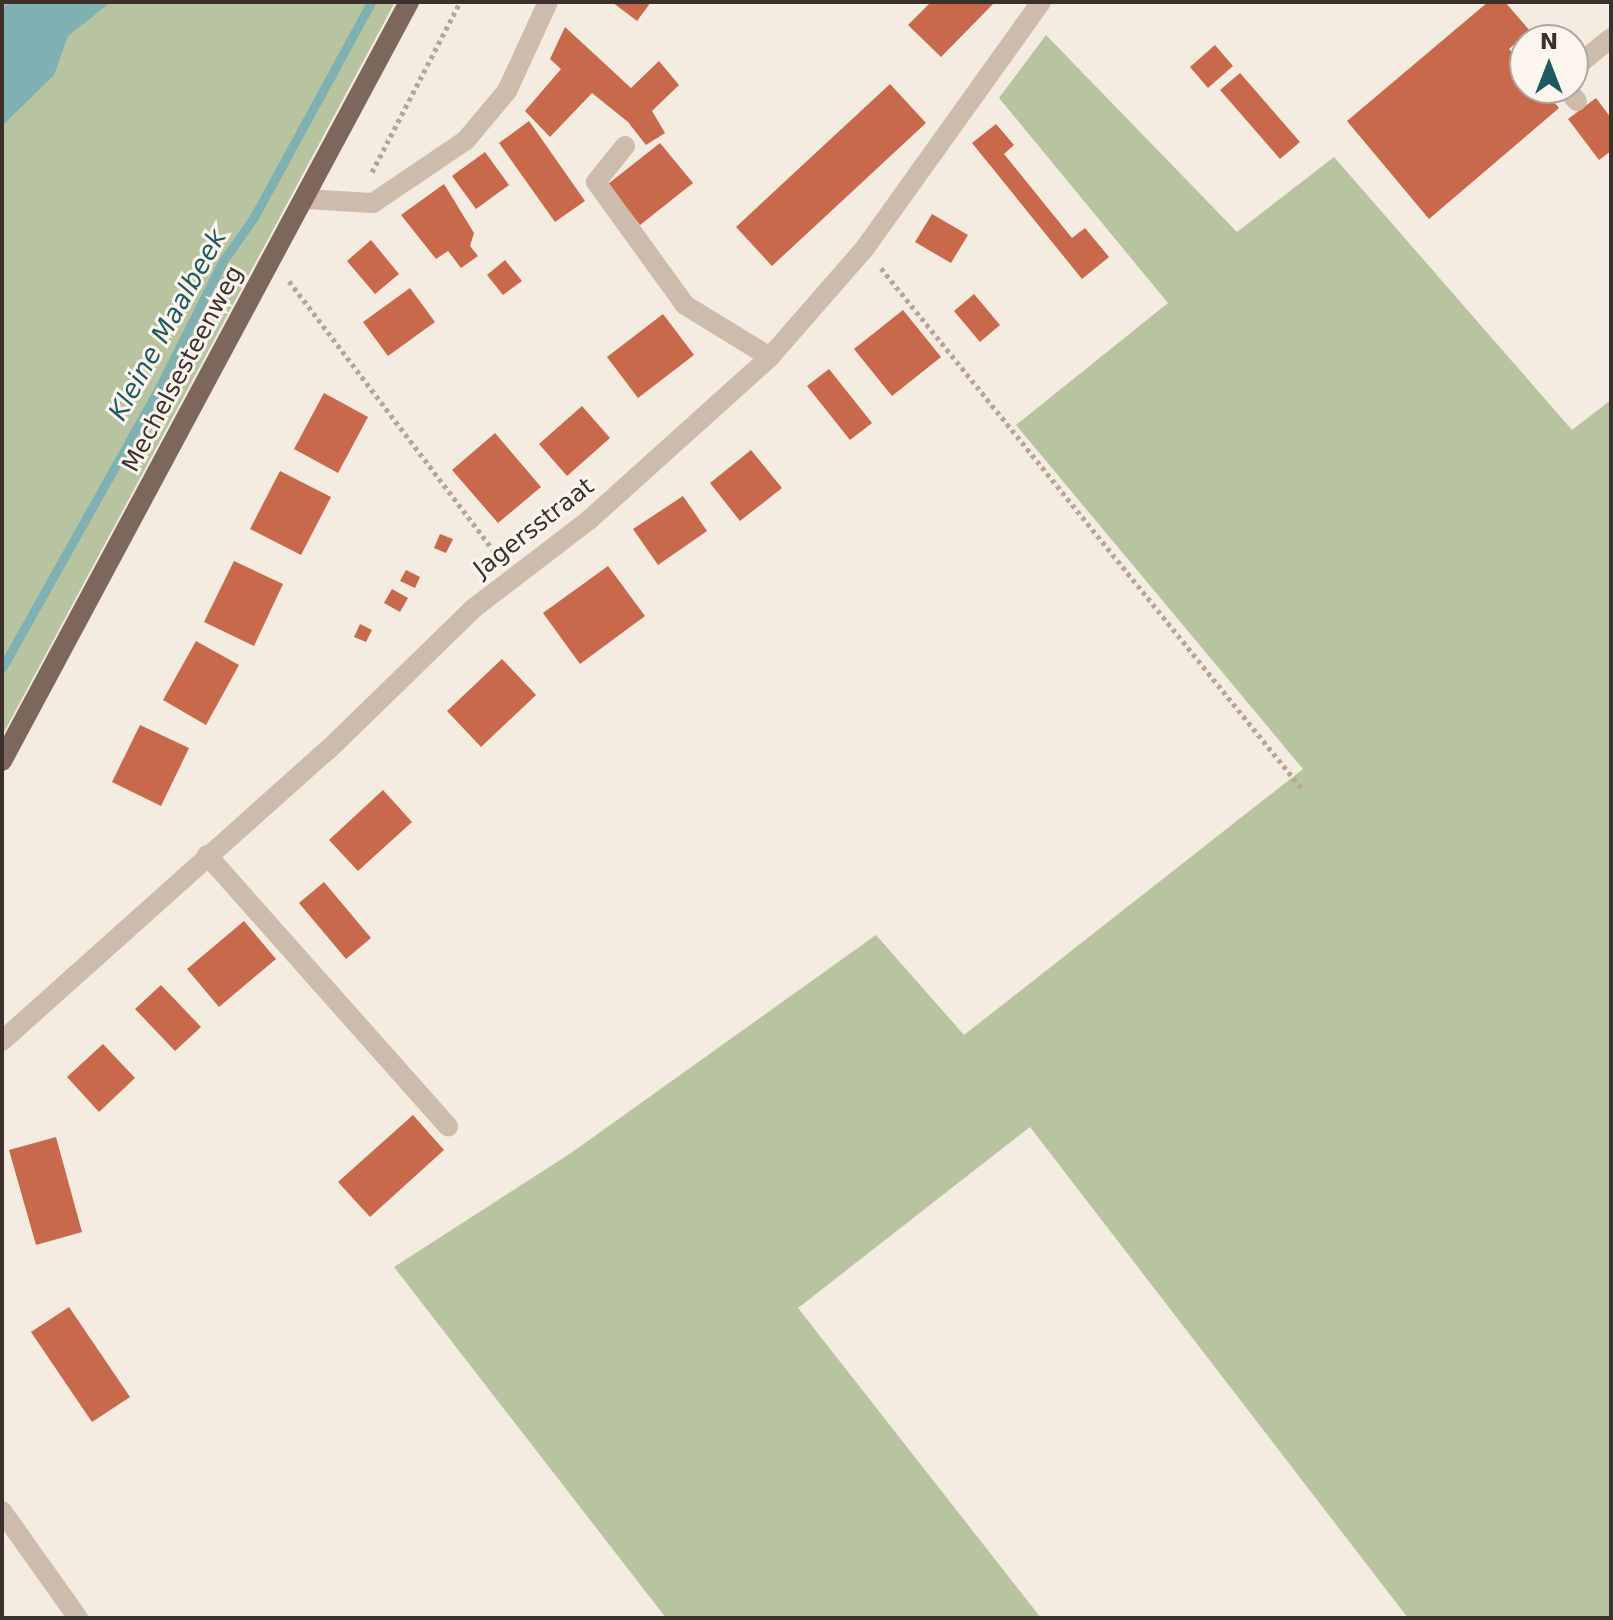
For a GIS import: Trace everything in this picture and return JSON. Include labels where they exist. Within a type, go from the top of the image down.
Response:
[{"type":"main road","name":"Mechelsesteenweg","points":[[2,761],[409,2]]},
{"type":"street","points":[[304,199],[356,202],[384,197],[483,122],[507,91],[548,2]]},
{"type":"street","name":"Jagersstraat","points":[[2,1041],[328,750],[369,705],[513,576],[589,520],[770,357],[865,248],[1041,2]]},
{"type":"street","points":[[1589,56],[1611,38]]},
{"type":"street","points":[[625,146],[596,182],[685,305],[770,357]]},
{"type":"street","points":[[207,855],[448,1126]]},
{"type":"street","points":[[2,1511],[59,1609],[78,1618]]},
{"type":"path","points":[[356,202],[460,2]]},
{"type":"path","points":[[865,248],[1303,790]]},
{"type":"path","points":[[289,281],[513,576]]},
{"type":"green space","points":[[2,2],[395,2],[2,736]]},
{"type":"green space","points":[[1046,35],[1237,232],[1334,157],[1572,430],[1611,400],[1611,1618],[1408,1618],[1030,1127],[798,1308],[1041,1618],[666,1618],[394,1267],[571,1153],[876,935],[964,1035],[1303,769],[1016,425],[1168,303],[999,98]]},
{"type":"water","points":[[9,2],[111,2],[68,36],[54,75],[2,126],[2,9]]},
{"type":"building","points":[[612,2],[651,2],[637,21]]},
{"type":"building","points":[[931,2],[995,2],[941,57],[908,25]]},
{"type":"building","points":[[1488,2],[1505,2],[1524,24],[1509,24],[1509,104],[1556,104],[1559,108],[1429,219],[1347,121]]},
{"type":"building","points":[[565,27],[631,88],[659,61],[679,85],[652,111],[665,133],[646,145],[628,122],[592,93],[550,137],[525,111],[561,69],[550,59]]},
{"type":"building","points":[[1215,45],[1233,66],[1208,88],[1190,67]]},
{"type":"building","points":[[1240,73],[1300,142],[1280,159],[1220,90]]},
{"type":"building","points":[[890,84],[926,123],[772,266],[736,227]]},
{"type":"building","points":[[1596,98],[1611,118],[1611,151],[1599,160],[1568,119]]},
{"type":"building","points":[[529,121],[585,201],[555,222],[499,143]]},
{"type":"building","points":[[996,124],[1014,145],[1004,154],[1072,238],[1085,228],[1109,257],[1082,279],[972,143]]},
{"type":"building","points":[[660,143],[693,183],[640,225],[608,184]]},
{"type":"building","points":[[485,152],[509,185],[476,209],[452,176]]},
{"type":"building","points":[[444,184],[474,233],[470,246],[478,256],[461,268],[448,251],[436,259],[401,215]]},
{"type":"building","points":[[932,214],[968,235],[951,263],[915,242]]},
{"type":"building","points":[[371,240],[399,274],[375,294],[347,261]]},
{"type":"building","points":[[505,260],[522,281],[503,295],[487,275]]},
{"type":"building","points":[[410,288],[435,322],[388,356],[363,322]]},
{"type":"building","points":[[974,294],[1000,325],[980,342],[954,311]]},
{"type":"building","points":[[903,310],[941,357],[892,396],[854,349]]},
{"type":"building","points":[[663,314],[694,355],[638,398],[607,357]]},
{"type":"building","points":[[829,369],[872,423],[850,440],[807,386]]},
{"type":"building","points":[[324,393],[368,417],[338,473],[294,449]]},
{"type":"building","points":[[582,406],[610,438],[567,476],[539,444]]},
{"type":"building","points":[[495,433],[541,487],[498,523],[452,470]]},
{"type":"building","points":[[751,450],[782,488],[740,521],[710,483]]},
{"type":"building","points":[[280,471],[331,497],[301,555],[250,529]]},
{"type":"building","points":[[683,496],[707,531],[658,565],[633,529]]},
{"type":"building","points":[[440,534],[453,539],[446,553],[434,548]]},
{"type":"building","points":[[234,561],[283,584],[254,646],[204,622]]},
{"type":"building","points":[[608,566],[645,616],[580,664],[543,613]]},
{"type":"building","points":[[406,570],[420,577],[415,588],[400,581]]},
{"type":"building","points":[[392,589],[408,598],[400,612],[384,603]]},
{"type":"building","points":[[360,624],[372,630],[366,642],[354,637]]},
{"type":"building","points":[[196,641],[239,665],[206,725],[163,700]]},
{"type":"building","points":[[502,659],[536,695],[481,747],[447,711]]},
{"type":"building","points":[[140,725],[189,748],[161,806],[112,782]]},
{"type":"building","points":[[383,790],[412,822],[358,871],[329,840]]},
{"type":"building","points":[[324,882],[371,938],[346,959],[299,903]]},
{"type":"building","points":[[244,921],[276,959],[219,1007],[187,969]]},
{"type":"building","points":[[161,985],[201,1027],[175,1051],[135,1009]]},
{"type":"building","points":[[103,1044],[135,1078],[99,1112],[67,1077]]},
{"type":"building","points":[[413,1115],[444,1150],[370,1217],[338,1182]]},
{"type":"building","points":[[56,1137],[82,1232],[36,1245],[9,1150]]},
{"type":"building","points":[[69,1307],[130,1397],[92,1422],[31,1332]]},
{"type":"waterway","name":"Kleine Maalbeek","points":[[2,668],[156,394],[223,261],[254,217],[371,2]]}]
